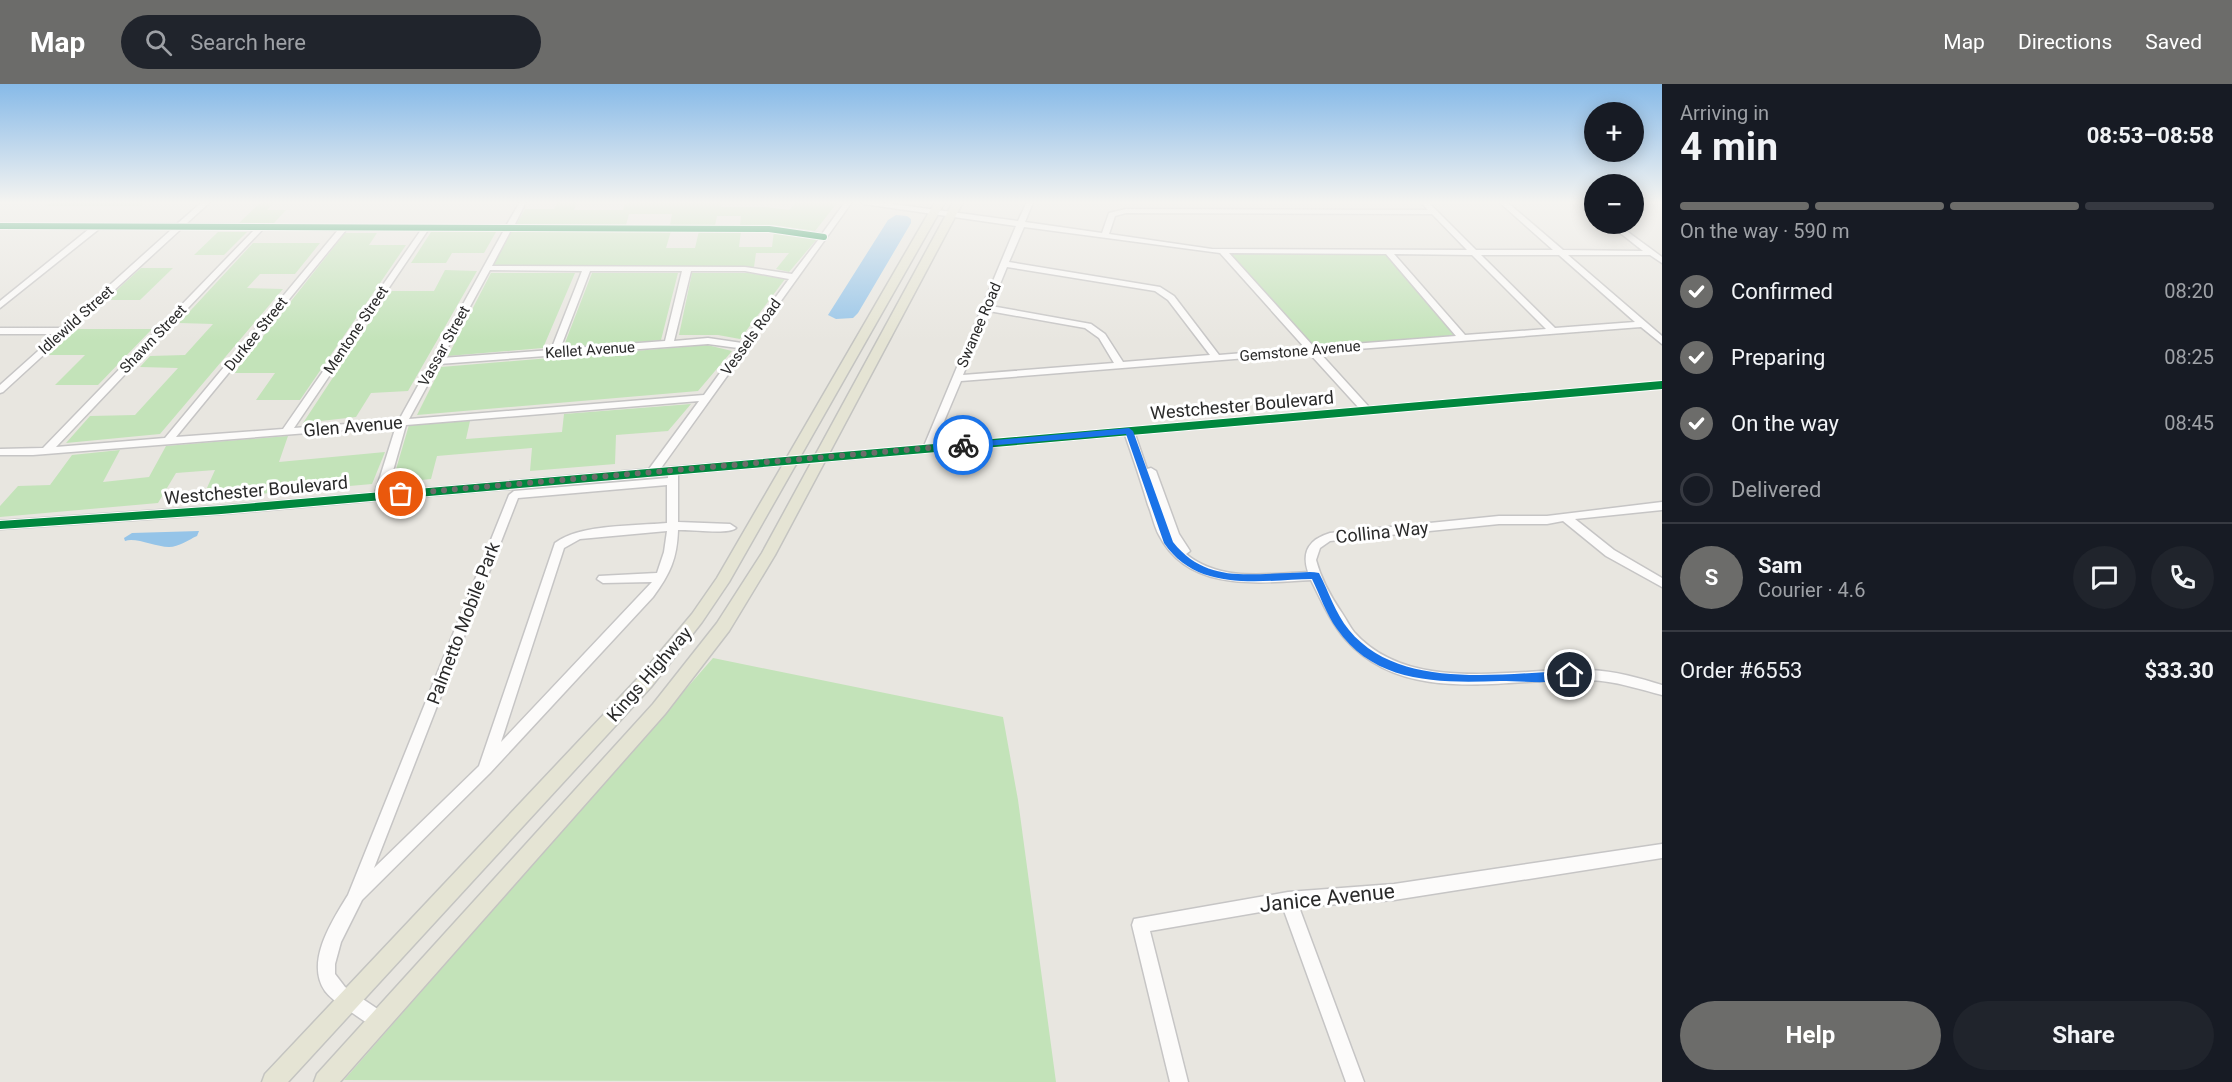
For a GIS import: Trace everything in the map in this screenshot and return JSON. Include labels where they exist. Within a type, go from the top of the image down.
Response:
[{"type":"main road","name":"Kings Highway","points":[[273,1082],[667,656],[722,582],[913,249]]},
{"type":"main road","name":"Kings Highway","points":[[325,1082],[690,672],[748,589],[933,249]]},
{"type":"street","points":[[0,304],[69,249]]},
{"type":"street","name":"Idlewild Street","points":[[1,388],[154,249]]},
{"type":"street","name":"Shawn Street","points":[[46,451],[240,249]]},
{"type":"street","name":"Durkee Street","points":[[168,441],[326,249]]},
{"type":"street","name":"Mentone Street","points":[[286,432],[412,249]]},
{"type":"street","name":"Vassar Street","points":[[380,496],[402,423],[498,249]]},
{"type":"street","name":"Vessels Road","points":[[653,472],[816,249]]},
{"type":"street","name":"Swanee Road","points":[[928,448],[1011,249]]},
{"type":"street","points":[[1203,249],[1222,251],[1651,253]]},
{"type":"street","points":[[1471,249],[1553,331]]},
{"type":"street","points":[[1557,249],[1662,341]]},
{"type":"street","points":[[1645,249],[1662,261]]},
{"type":"street","points":[[1222,251],[1367,411]]},
{"type":"street","points":[[1388,252],[1462,338]]},
{"type":"street","points":[[1004,264],[1156,289],[1171,298],[1217,358]]},
{"type":"street","points":[[487,268],[746,269],[795,277]]},
{"type":"street","points":[[554,353],[587,269]]},
{"type":"street","points":[[669,344],[687,269]]},
{"type":"street","points":[[986,308],[1088,326],[1102,336],[1120,365]]},
{"type":"street","name":"Gemstone Avenue","points":[[957,378],[1642,324]]},
{"type":"street","points":[[0,331],[64,331]]},
{"type":"street","name":"Kellet Avenue","points":[[436,361],[708,341],[744,346]]},
{"type":"street","name":"Westchester Boulevard","points":[[0,525],[380,496],[653,472],[673,476],[793,460],[1662,385]]},
{"type":"street","name":"Glen Avenue","points":[[0,452],[46,451],[706,398]]},
{"type":"street","points":[[1133,431],[1179,556],[1222,577],[1242,578],[1261,584],[1268,583],[1282,574]]},
{"type":"street","name":"Palmetto Mobile Park","points":[[354,900],[485,769],[649,594],[662,577],[672,550],[673,476],[514,495],[354,900],[334,938],[326,970],[329,983],[379,1020]]},
{"type":"street","name":"Collina Way","points":[[1314,572],[1310,553],[1315,545],[1330,537],[1499,520],[1538,521],[1662,506]]},
{"type":"street","points":[[1566,518],[1610,553],[1662,583]]},
{"type":"street","points":[[672,526],[730,528]]},
{"type":"street","name":"Palmetto Mobile Park","points":[[485,769],[559,546],[579,535],[672,526]]},
{"type":"street","points":[[1195,565],[1222,571],[1282,574],[1314,572],[1339,624],[1347,635],[1366,653],[1398,669],[1444,679],[1591,675],[1662,690]]},
{"type":"street","points":[[603,579],[662,577]]},
{"type":"street","name":"Janice Avenue","points":[[1178,1076],[1140,925],[1288,900],[1394,892],[1662,851]]},
{"type":"street","points":[[1288,900],[1355,1082]]},
{"type":"green space","points":[[201,249],[230,249],[224,255],[194,255]]},
{"type":"green space","points":[[248,249],[316,249],[295,274],[260,274],[247,288],[283,289],[160,434],[66,443],[90,416],[135,415],[178,368],[140,367],[150,356],[185,355],[213,324],[179,323]]},
{"type":"green space","points":[[333,249],[404,249],[300,400],[256,400],[275,373],[234,373]]},
{"type":"green space","points":[[420,249],[487,249],[484,253],[452,253],[446,263],[411,263]]},
{"type":"green space","points":[[502,249],[809,249],[789,272],[776,269],[789,253],[756,253],[754,267],[493,266]]},
{"type":"green space","points":[[1226,252],[1385,253],[1455,336],[1313,348]]},
{"type":"green space","points":[[141,268],[173,268],[140,300],[106,300]]},
{"type":"green space","points":[[445,270],[477,271],[408,391],[371,393],[356,417],[303,423],[390,291],[434,291]]},
{"type":"green space","points":[[491,273],[575,273],[543,348],[448,356]]},
{"type":"green space","points":[[592,273],[678,273],[661,340],[563,348]]},
{"type":"green space","points":[[692,273],[748,273],[785,279],[740,339],[718,335],[679,335]]},
{"type":"green space","points":[[74,329],[152,329],[98,385],[55,385],[85,355],[47,355]]},
{"type":"green space","points":[[707,345],[732,351],[698,391],[417,415],[441,367]]},
{"type":"green space","points":[[691,404],[668,431],[616,435],[615,464],[530,471],[532,448],[437,456],[431,479],[392,483],[409,425],[470,421],[466,439],[562,432],[564,414]]},
{"type":"green space","points":[[288,436],[279,462],[385,452],[372,484],[202,499],[215,470],[176,473],[158,503],[0,517],[0,506],[18,486],[50,485],[72,455],[120,450],[103,482],[149,477],[166,446]]},
{"type":"green space","points":[[713,658],[1003,717],[1018,800],[1056,1082],[344,1080]]},
{"type":"water","points":[[870,249],[896,249],[853,318],[836,319],[828,315]]},
{"type":"water","points":[[199,531],[197,536],[173,547],[135,540],[125,541],[124,538],[132,533]]},
{"type":"cycle path","points":[[0,525],[221,510],[1662,385]]},
{"type":"way so far","points":[[401,494],[963,445]]},
{"type":"route","points":[[963,445],[1129,431],[1168,543],[1187,563],[1202,572],[1230,578],[1315,576],[1339,624],[1355,644],[1381,662],[1398,669],[1444,679],[1570,675]]}]
